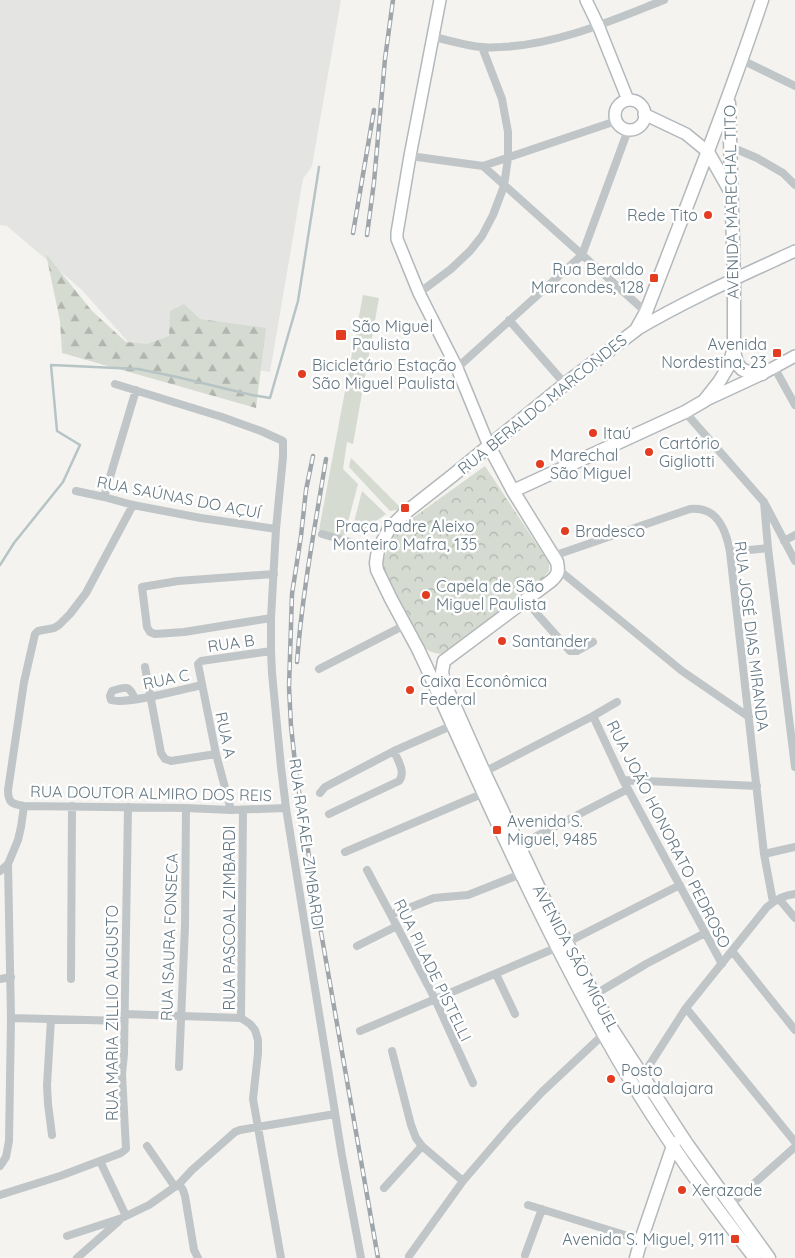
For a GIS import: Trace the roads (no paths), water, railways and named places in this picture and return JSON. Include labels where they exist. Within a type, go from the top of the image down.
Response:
[{"type":"main road","points":[[440,0],[410,156],[397,239],[420,293],[456,368],[489,446],[513,491],[557,562],[559,570],[557,575],[444,661]]},
{"type":"main road","points":[[586,0],[628,100]]},
{"type":"main road","name":"AVENIDA MARECHAL TITO","points":[[704,401],[724,375],[734,349],[731,147],[728,96],[762,0]]},
{"type":"main road","name":"RUA BERALDO MARCONDES","points":[[378,550],[389,529],[405,513],[565,384],[636,330],[646,312],[728,96]]},
{"type":"main road","points":[[628,100],[640,104],[644,114],[640,126],[628,130],[618,125],[615,114],[617,107],[622,102],[628,100]]},
{"type":"main road","points":[[644,114],[686,134],[708,152],[731,192]]},
{"type":"main road","points":[[636,330],[665,313],[795,251]]},
{"type":"main road","points":[[734,349],[736,359],[743,371],[762,374]]},
{"type":"main road","name":"AVENIDA MARECHAL TITO","points":[[513,491],[685,412],[795,356]]},
{"type":"main road","name":"AVENIDA SÃO MIGUEL","points":[[378,550],[377,570],[418,649],[521,874],[562,945],[672,1147],[755,1258]]},
{"type":"main road","name":"AVENIDA SÃO MIGUEL","points":[[418,649],[429,660],[434,662],[444,661],[442,672],[444,682],[519,845],[562,945],[594,995],[608,1031],[643,1075],[678,1132],[770,1258]]},
{"type":"main road","points":[[636,1258],[678,1132]]},
{"type":"street","points":[[433,37],[482,47],[536,43],[598,25],[664,0]]},
{"type":"street","points":[[420,293],[451,269],[470,251],[482,236],[493,215],[504,186],[508,158],[508,132],[502,99],[482,47]]},
{"type":"street","points":[[742,60],[795,86]]},
{"type":"street","points":[[410,156],[483,166],[616,121]]},
{"type":"street","points":[[456,368],[582,255],[628,130]]},
{"type":"street","points":[[731,147],[783,173],[795,185]]},
{"type":"street","points":[[483,166],[646,312]]},
{"type":"street","points":[[509,320],[565,384]]},
{"type":"street","points":[[774,367],[795,405]]},
{"type":"street","points":[[104,497],[136,390],[115,384]]},
{"type":"street","name":"RUA RAFAEL ZIMBARDI","points":[[136,390],[222,417],[274,436],[283,442],[271,618],[274,692],[286,808],[360,1258]]},
{"type":"street","points":[[685,412],[764,502],[795,560]]},
{"type":"street","name":"RUA SAÚNAS DO AÇUÍ","points":[[76,491],[133,505],[201,518],[276,529]]},
{"type":"street","points":[[764,502],[795,767]]},
{"type":"street","points":[[0,1166],[6,1157],[9,1141],[11,978],[8,864],[18,841],[21,827],[20,805],[10,801],[8,790],[24,682],[35,634],[38,631],[54,628],[59,625],[86,593],[133,505]]},
{"type":"street","name":"RUA JOSÉ DIAS MIRANDA","points":[[553,556],[690,509],[698,508],[711,512],[718,519],[725,533],[730,552],[764,854],[776,900]]},
{"type":"street","points":[[322,534],[378,550]]},
{"type":"street","points":[[784,540],[795,535]]},
{"type":"street","points":[[730,552],[768,548]]},
{"type":"street","points":[[559,570],[682,671],[748,716]]},
{"type":"street","points":[[271,618],[184,632],[155,634],[150,632],[147,627],[142,587],[178,581],[274,574]]},
{"type":"street","points":[[526,599],[570,651],[577,651],[594,642]]},
{"type":"street","points":[[319,669],[405,625]]},
{"type":"street","name":"RUA B","points":[[197,666],[201,660],[271,651]]},
{"type":"street","name":"RUA A","points":[[197,666],[216,754],[231,810]]},
{"type":"street","points":[[145,667],[161,753],[164,759],[171,761],[216,754]]},
{"type":"street","name":"RUA C","points":[[135,699],[202,685]]},
{"type":"street","points":[[484,772],[617,702]]},
{"type":"street","name":"RUA JOÃO HONORATO PEDROSO","points":[[593,716],[623,780],[722,964]]},
{"type":"street","points":[[320,793],[325,787],[453,725]]},
{"type":"street","points":[[329,814],[399,781],[402,774],[394,752]]},
{"type":"street","points":[[623,780],[757,786]]},
{"type":"street","points":[[519,845],[628,789]]},
{"type":"street","points":[[345,852],[484,793]]},
{"type":"street","name":"RUA DOUTOR ALMIRO DOS REIS","points":[[20,805],[231,810],[286,808]]},
{"type":"street","points":[[71,979],[72,806]]},
{"type":"street","name":"RUA MARIA ZILLIO AUGUSTO","points":[[0,1195],[60,1176],[124,1152],[126,1149],[122,1074],[128,807]]},
{"type":"street","name":"RUA ISAURA FONSECA","points":[[179,1067],[185,926],[186,808]]},
{"type":"street","name":"RUA PASCOAL ZIMBARDI","points":[[242,810],[241,1018],[255,1030],[258,1040],[253,1099],[282,1258]]},
{"type":"street","points":[[764,854],[795,848]]},
{"type":"street","points":[[0,871],[8,864]]},
{"type":"street","name":"RUA PILADE PISTELLI","points":[[367,870],[434,999],[473,1083]]},
{"type":"street","points":[[391,914],[434,898],[468,895],[521,874]]},
{"type":"street","points":[[360,1031],[562,945],[680,885]]},
{"type":"street","points":[[643,1075],[686,1008],[767,908],[776,900],[795,894]]},
{"type":"street","points":[[776,900],[795,918]]},
{"type":"street","points":[[358,946],[397,926]]},
{"type":"street","points":[[594,995],[646,964],[705,933]]},
{"type":"street","points":[[732,952],[795,1030]]},
{"type":"street","points":[[496,974],[515,1014]]},
{"type":"street","points":[[0,979],[11,978]]},
{"type":"street","points":[[686,1008],[795,1142]]},
{"type":"street","points":[[11,1018],[124,1018],[181,1015],[241,1018]]},
{"type":"street","points":[[51,1019],[47,1085],[52,1135]]},
{"type":"street","points":[[409,1256],[463,1181],[511,1125],[542,1092],[608,1031]]},
{"type":"street","points":[[392,1051],[416,1138],[422,1146],[463,1181]]},
{"type":"street","points":[[67,1236],[124,1217],[149,1205],[177,1185],[230,1135],[240,1130],[335,1114]]},
{"type":"street","points":[[147,1146],[183,1190],[194,1250],[198,1258]]},
{"type":"street","points":[[384,1188],[422,1146]]},
{"type":"street","points":[[730,1204],[795,1147]]},
{"type":"street","points":[[100,1161],[124,1217]]},
{"type":"street","points":[[528,1205],[641,1240]]},
{"type":"street","points":[[525,1255],[542,1209]]},
{"type":"street","points":[[77,1258],[124,1217]]},
{"type":"waterway","points":[[0,565],[14,543],[63,482],[80,445],[57,431],[51,365],[138,369],[270,398],[298,301],[319,167]]},
{"type":"railway","points":[[367,235],[393,0]]},
{"type":"railway","points":[[353,233],[374,110]]},
{"type":"railway","points":[[313,456],[306,490],[292,594],[289,687],[291,726],[296,772],[318,915],[378,1258]]},
{"type":"railway","points":[[297,662],[305,586],[326,459]]},
{"type":"place","name":"Rede Tito","points":[[708,215]]},
{"type":"place","name":"Rua Beraldo Marcondes, 128","points":[[654,278]]},
{"type":"place","name":"São Miguel Paulista","points":[[341,335]]},
{"type":"place","name":"Avenida Nordestina, 23","points":[[777,353]]},
{"type":"place","name":"Bicicletário Estação São Miguel Paulista","points":[[302,374]]},
{"type":"place","name":"Itaú","points":[[593,433]]},
{"type":"place","name":"Cartório Gigliotti","points":[[649,452]]},
{"type":"place","name":"Marechal São Miguel","points":[[540,464]]},
{"type":"place","name":"Praça Padre Aleixo Monteiro Mafra, 135","points":[[405,508]]},
{"type":"place","name":"Bradesco","points":[[565,531]]},
{"type":"place","name":"Capela de São Miguel Paulista","points":[[426,595]]},
{"type":"place","name":"Santander","points":[[502,641]]},
{"type":"place","name":"Caixa Econômica Federal","points":[[410,690]]},
{"type":"place","name":"Avenida S. Miguel, 9485","points":[[497,830]]},
{"type":"place","name":"Posto Guadalajara","points":[[611,1079]]},
{"type":"place","name":"Xerazade","points":[[682,1190]]},
{"type":"place","name":"Avenida S. Miguel, 9111","points":[[735,1239]]}]
